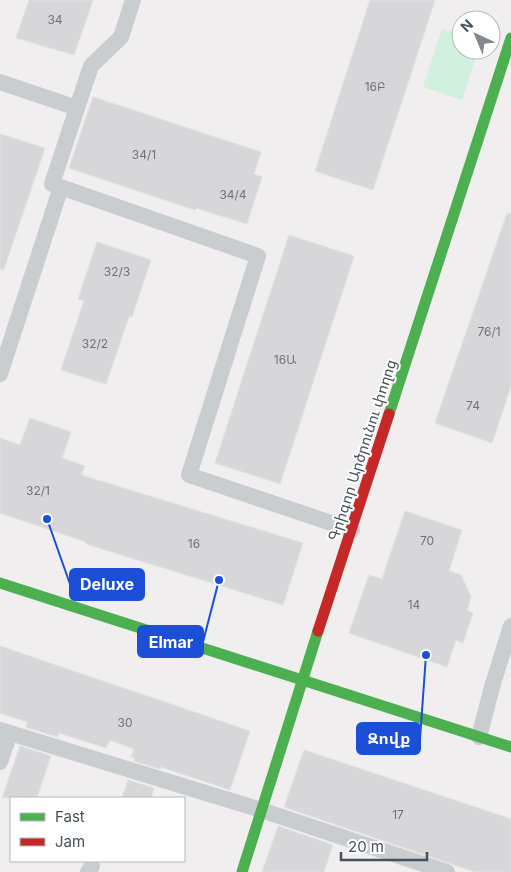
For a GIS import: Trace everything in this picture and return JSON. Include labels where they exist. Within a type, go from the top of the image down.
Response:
[{"type":"street","name":"Գրիգոր Արծրունու փողոց","points":[[242,872],[511,38]]},
{"type":"street","points":[[0,583],[511,747]]},
{"type":"lane","points":[[133,0],[121,37],[91,66],[52,184],[258,256],[189,475],[352,530]]},
{"type":"lane","points":[[0,82],[77,108]]},
{"type":"lane","points":[[0,374],[61,187]]},
{"type":"lane","points":[[479,736],[511,626]]},
{"type":"lane","points":[[0,762],[5,731],[261,810],[446,872]]},
{"type":"green space","points":[[442,29],[451,32],[451,60],[475,60],[462,100],[423,87]]},
{"type":"building","points":[[29,0],[93,0],[74,55],[16,38]]},
{"type":"building","points":[[370,0],[435,0],[373,190],[315,171]]},
{"type":"building","points":[[93,97],[261,152],[254,174],[262,177],[247,224],[196,208],[195,210],[69,168]]},
{"type":"building","points":[[0,134],[45,148],[4,269],[0,269]]},
{"type":"building","points":[[507,213],[511,214],[511,386],[492,443],[435,423]]},
{"type":"building","points":[[289,235],[354,256],[280,484],[215,463]]},
{"type":"building","points":[[97,242],[151,260],[132,317],[129,316],[106,384],[61,370],[84,301],[78,299]]},
{"type":"building","points":[[30,418],[71,432],[62,458],[85,466],[81,475],[303,543],[283,605],[86,544],[86,542],[0,513],[0,438],[20,445]]},
{"type":"building","points":[[405,511],[462,530],[449,571],[461,575],[471,597],[467,610],[473,613],[463,643],[456,640],[447,667],[349,633],[369,575],[382,579]]},
{"type":"building","points":[[0,646],[250,731],[230,790],[161,767],[160,769],[134,761],[135,758],[131,757],[134,749],[110,740],[106,748],[59,733],[58,737],[26,727],[28,722],[0,713]]},
{"type":"building","points":[[20,746],[51,756],[37,797],[2,798]]},
{"type":"building","points":[[304,750],[511,819],[511,872],[475,872],[284,807]]},
{"type":"building","points":[[128,780],[154,788],[151,797],[122,797]]},
{"type":"building","points":[[278,826],[333,845],[324,872],[262,872]]},
{"type":"traffic: fast","points":[[389,414],[511,38]]},
{"type":"traffic: fast","points":[[0,583],[511,747]]},
{"type":"traffic: fast","points":[[242,872],[318,631]]},
{"type":"traffic: jam","points":[[318,631],[389,414]]},
{"type":"place","name":"Deluxe","points":[[47,519]]},
{"type":"place","name":"Elmar","points":[[219,580]]},
{"type":"place","name":"Զովք","points":[[426,655]]}]
